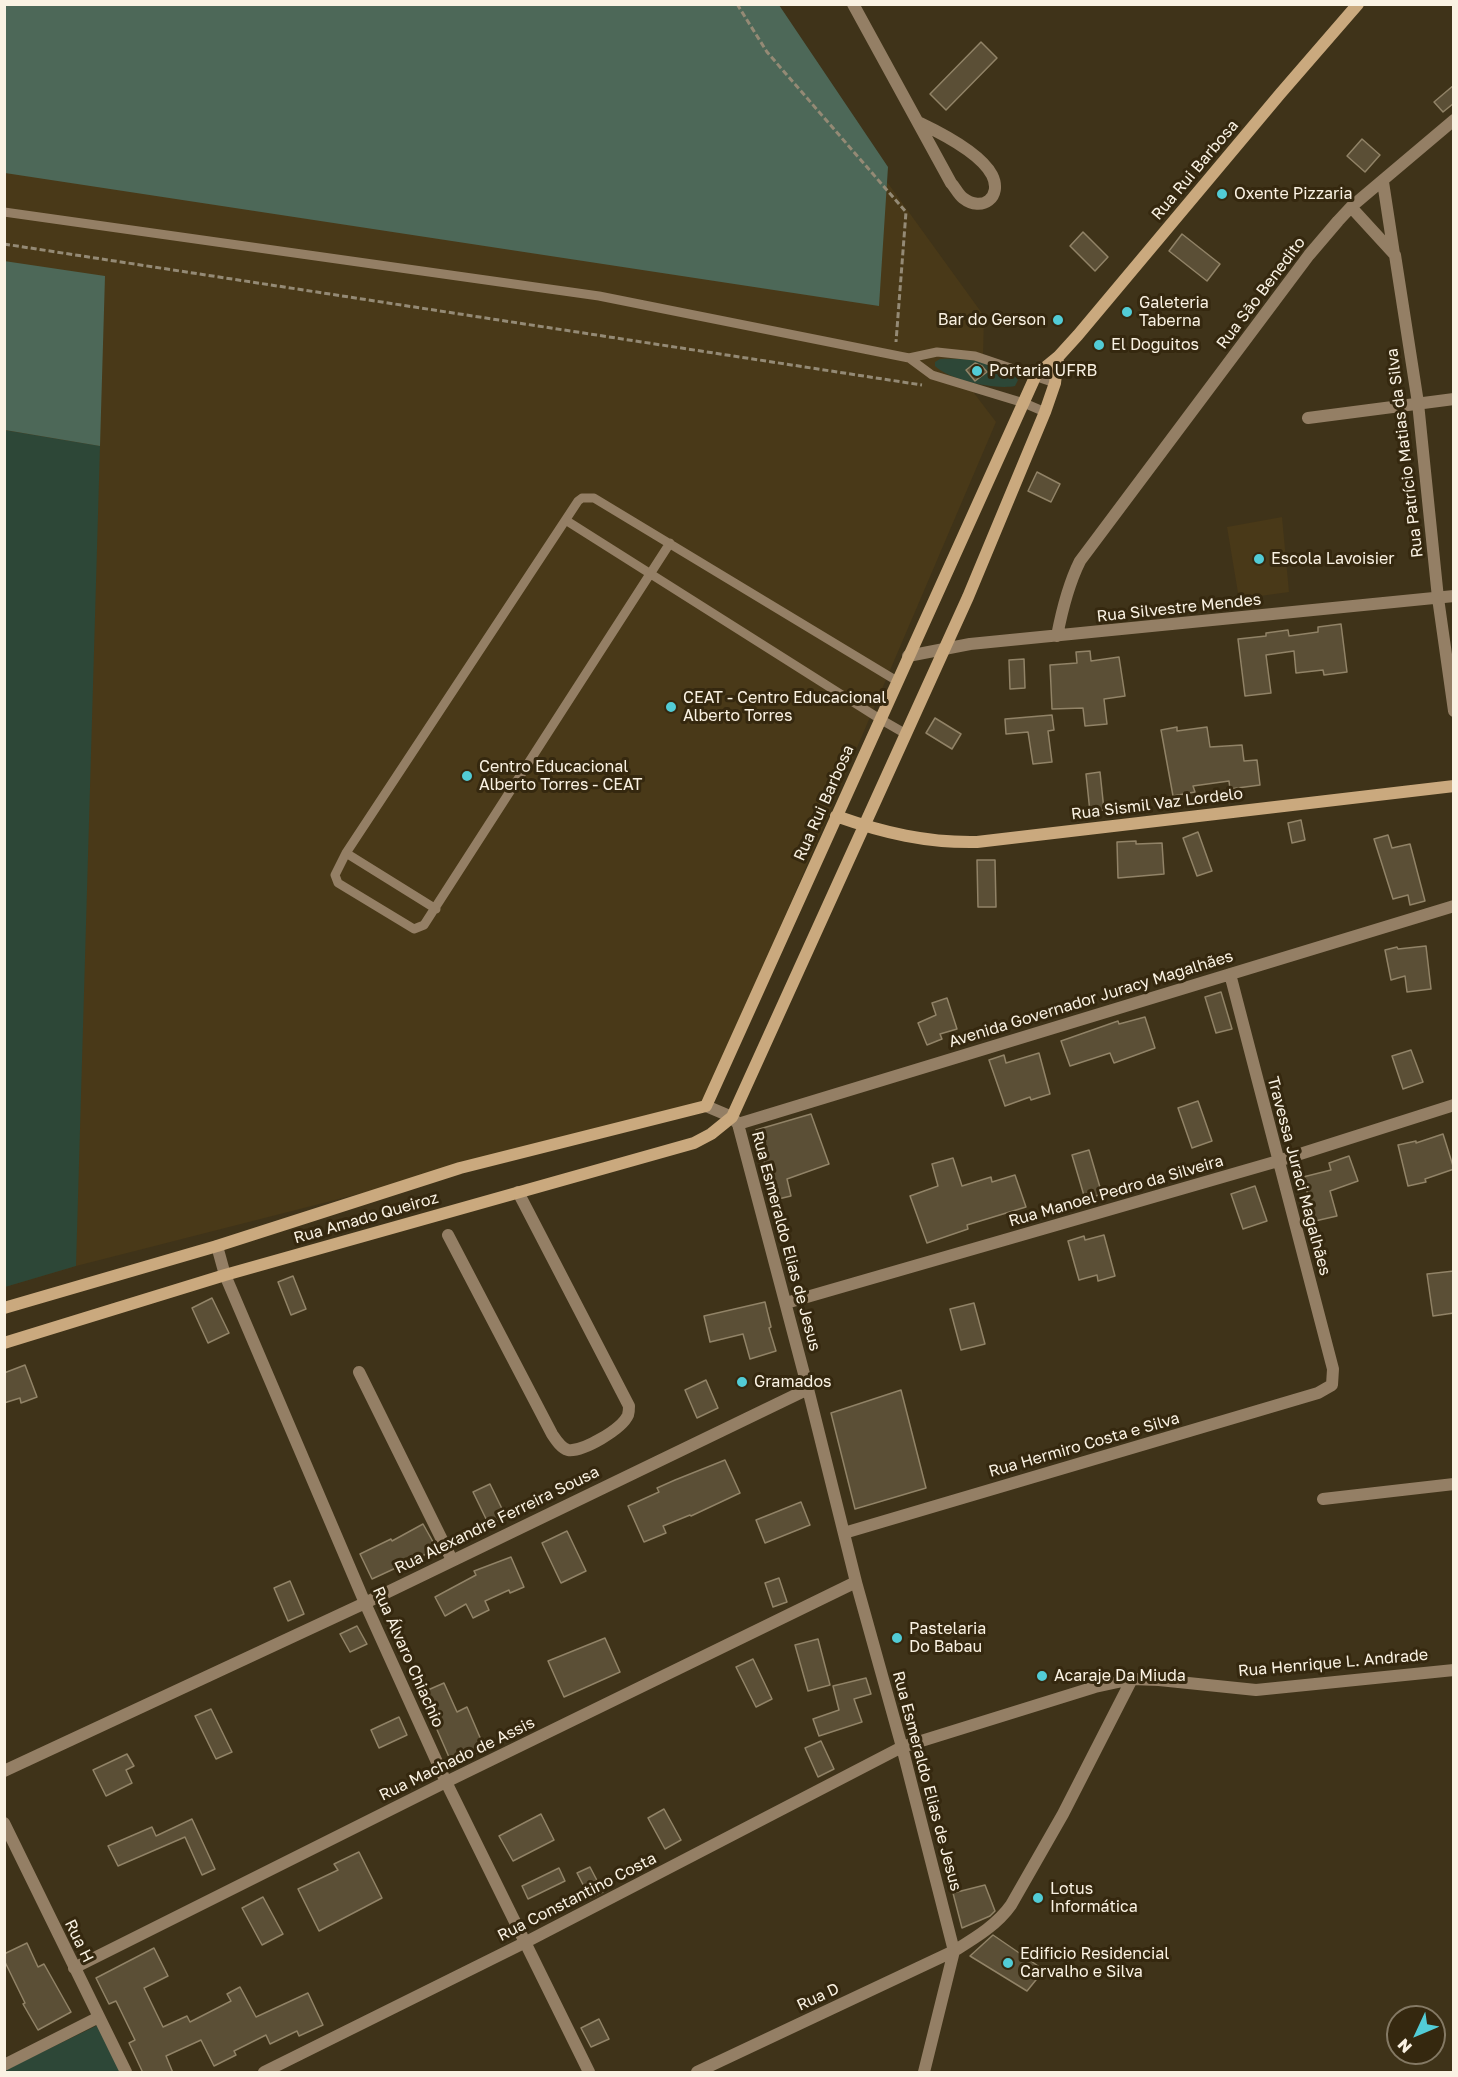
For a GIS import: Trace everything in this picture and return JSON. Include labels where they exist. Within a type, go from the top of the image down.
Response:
[{"type":"street","points":[[853,4],[951,183],[963,198],[976,204],[986,203],[993,197],[995,185],[992,175],[984,165],[946,136],[920,123]]},
{"type":"street","name":"Rua Rui Barbosa","points":[[706,1106],[1036,375],[1058,357],[1358,4]]},
{"type":"street","name":"Rua São Benedito","points":[[1057,636],[1064,602],[1080,561],[1310,255],[1351,207],[1454,120]]},
{"type":"street","name":"Rua Patrício Matias da Silva","points":[[1383,182],[1418,403],[1438,598],[1454,711]]},
{"type":"street","points":[[1351,207],[1395,255]]},
{"type":"street","points":[[706,1106],[735,1120],[946,648],[1045,412],[1055,382],[1058,357]]},
{"type":"street","points":[[1308,418],[1454,399]]},
{"type":"street","name":"Rua Silvestre Mendes","points":[[909,656],[946,648],[1454,596]]},
{"type":"street","name":"Rua Sismil Vaz Lordelo","points":[[836,816],[865,826],[932,841],[977,842],[1454,786]]},
{"type":"street","name":"Avenida Governador Juracy Magalhães","points":[[735,1120],[1454,906]]},
{"type":"street","name":"Travessa Juraci Magalhães","points":[[1230,974],[1333,1369],[1332,1385]]},
{"type":"street","name":"Rua Manoel Pedro da Silveira","points":[[786,1303],[1278,1161],[1454,1105]]},
{"type":"street","name":"Rua Amado Queiroz","points":[[4,1308],[217,1246],[460,1168],[706,1106]]},
{"type":"street","name":"Rua Amado Queiroz","points":[[4,1343],[225,1275],[694,1143],[735,1120]]},
{"type":"street","name":"Rua Esmeraldo Elias de Jesus","points":[[735,1120],[786,1303],[856,1582],[902,1747],[954,1952],[924,2073]]},
{"type":"street","points":[[448,1235],[552,1434],[563,1448],[578,1449],[609,1434],[628,1416],[629,1406],[518,1192]]},
{"type":"street","name":"Rua Álvaro Chiachio","points":[[217,1246],[225,1275],[365,1603],[446,1782],[589,2073]]},
{"type":"street","points":[[359,1372],[452,1560]]},
{"type":"street","name":"Rua Hermiro Costa e Silva","points":[[844,1533],[1318,1393],[1332,1385]]},
{"type":"street","name":"Rua Alexandre Ferreira Sousa","points":[[4,1771],[365,1603],[808,1389]]},
{"type":"street","points":[[1323,1499],[1454,1484]]},
{"type":"street","name":"Rua Machado de Assis","points":[[74,1968],[446,1782],[856,1582]]},
{"type":"street","name":"Rua Henrique L. Andrade","points":[[902,1747],[1095,1686],[1132,1679],[1256,1690],[1454,1670]]},
{"type":"street","name":"Rua D","points":[[696,2073],[954,1952],[1005,1914],[1063,1814],[1132,1679]]},
{"type":"street","name":"Rua Constantino Costa","points":[[264,2073],[526,1942],[902,1747]]},
{"type":"street","name":"Rua H","points":[[4,1823],[126,2073]]},
{"type":"street","points":[[4,2065],[99,2017]]},
{"type":"lane","points":[[4,212],[599,296],[909,358],[937,352],[975,356],[1055,382]]},
{"type":"lane","points":[[909,358],[932,375],[1024,403],[1045,412]]},
{"type":"lane","points":[[670,543],[424,925],[414,929],[338,883],[335,875],[346,853],[582,498],[594,498],[670,543],[897,681]]},
{"type":"lane","points":[[567,521],[880,720],[906,734]]},
{"type":"lane","points":[[346,853],[436,909]]},
{"type":"path","points":[[737,4],[767,52],[906,212],[895,355]]},
{"type":"path","points":[[4,244],[927,386]]},
{"type":"shaded area","name":"Centro Educacional Alberto Torres - CEAT","points":[[5,5],[759,5],[984,316],[983,358],[974,393],[996,422],[704,1106],[76,1266],[5,1287]]},
{"type":"shaded area","name":"Escola Lavoisier","points":[[1282,517],[1289,592],[1239,599],[1227,527]]},
{"type":"green space","points":[[4,5],[779,5],[888,167],[879,306],[5,173]]},
{"type":"green space","points":[[4,261],[105,276],[100,446],[5,430]]},
{"type":"green space","points":[[940,359],[971,360],[993,364],[1012,373],[1018,380],[1015,386],[996,387],[961,380],[935,366],[935,362]]},
{"type":"green space","points":[[4,430],[100,446],[76,1266],[5,1287]]},
{"type":"green space","points":[[100,2024],[123,2072],[5,2072],[5,2070]]},
{"type":"building","points":[[981,42],[997,58],[946,110],[930,94]]},
{"type":"building","points":[[1454,85],[1454,103],[1443,112],[1434,102]]},
{"type":"building","points":[[1362,139],[1380,155],[1365,172],[1347,156]]},
{"type":"building","points":[[1083,232],[1108,257],[1095,271],[1070,246]]},
{"type":"building","points":[[1182,234],[1220,264],[1207,281],[1169,251]]},
{"type":"building","name":"Portaria UFRB","points":[[975,363],[987,372],[975,381],[966,370]]},
{"type":"building","points":[[1037,472],[1060,484],[1051,502],[1028,491]]},
{"type":"building","points":[[1341,624],[1347,672],[1324,675],[1323,670],[1296,673],[1294,651],[1266,655],[1271,693],[1245,696],[1238,639],[1266,636],[1266,633],[1288,630],[1289,636],[1318,632],[1318,627]]},
{"type":"building","points":[[1090,651],[1091,661],[1119,657],[1125,696],[1104,699],[1107,724],[1085,726],[1083,708],[1052,709],[1050,665],[1077,663],[1076,652]]},
{"type":"building","points":[[1024,659],[1025,688],[1010,689],[1009,660]]},
{"type":"building","points":[[1052,715],[1054,730],[1048,731],[1052,762],[1033,764],[1028,732],[1006,734],[1005,719]]},
{"type":"building","points":[[935,718],[961,734],[952,749],[926,733]]},
{"type":"building","points":[[1177,727],[1177,731],[1207,727],[1210,747],[1242,745],[1244,761],[1257,760],[1260,785],[1230,789],[1229,781],[1193,786],[1195,792],[1173,796],[1161,730]]},
{"type":"building","points":[[1100,772],[1104,810],[1090,812],[1086,774]]},
{"type":"building","points":[[1301,820],[1305,840],[1292,843],[1288,823]]},
{"type":"building","points":[[1198,832],[1212,871],[1197,876],[1183,838]]},
{"type":"building","points":[[1388,835],[1392,848],[1410,844],[1425,901],[1410,905],[1408,895],[1393,899],[1374,839]]},
{"type":"building","points":[[1136,841],[1136,844],[1162,843],[1164,874],[1118,878],[1117,842]]},
{"type":"building","points":[[977,860],[995,860],[996,907],[978,907]]},
{"type":"building","points":[[1426,946],[1431,989],[1407,992],[1405,976],[1391,980],[1385,950],[1397,947],[1398,949]]},
{"type":"building","points":[[1221,992],[1232,1029],[1216,1033],[1205,997]]},
{"type":"building","points":[[947,998],[957,1029],[940,1034],[942,1039],[927,1045],[918,1023],[936,1015],[932,1003]]},
{"type":"building","points":[[1145,1017],[1155,1048],[1114,1063],[1110,1053],[1070,1066],[1061,1041],[1118,1021],[1119,1024]]},
{"type":"building","points":[[1411,1050],[1423,1082],[1403,1089],[1392,1056]]},
{"type":"building","points":[[1039,1053],[1050,1094],[1031,1100],[1030,1097],[1005,1106],[989,1060],[1004,1055],[1006,1063]]},
{"type":"building","points":[[1198,1101],[1212,1141],[1192,1148],[1178,1108]]},
{"type":"building","points":[[811,1114],[829,1164],[787,1179],[791,1196],[774,1200],[756,1130]]},
{"type":"building","points":[[1443,1134],[1454,1169],[1425,1179],[1426,1182],[1408,1186],[1398,1145],[1416,1141],[1416,1143]]},
{"type":"building","points":[[1089,1150],[1102,1194],[1085,1199],[1072,1155]]},
{"type":"building","points":[[1349,1156],[1358,1181],[1330,1191],[1337,1216],[1315,1221],[1303,1177],[1331,1170],[1329,1163]]},
{"type":"building","points":[[953,1158],[962,1186],[991,1177],[992,1182],[1015,1175],[1026,1207],[967,1225],[968,1229],[927,1243],[910,1196],[938,1186],[932,1164]]},
{"type":"building","points":[[1255,1186],[1267,1221],[1243,1229],[1231,1194]]},
{"type":"building","points":[[1104,1235],[1115,1276],[1098,1281],[1097,1275],[1079,1280],[1068,1241],[1084,1236],[1085,1240]]},
{"type":"building","points":[[1454,1271],[1454,1313],[1433,1316],[1427,1274]]},
{"type":"building","points":[[293,1276],[306,1309],[291,1315],[278,1282]]},
{"type":"building","points":[[212,1298],[229,1333],[208,1343],[192,1308]]},
{"type":"building","points":[[765,1302],[776,1351],[750,1359],[743,1334],[710,1342],[704,1316]]},
{"type":"building","points":[[974,1303],[985,1344],[961,1350],[950,1309]]},
{"type":"building","points":[[25,1365],[37,1397],[21,1403],[20,1398],[4,1403],[4,1373]]},
{"type":"building","points":[[706,1380],[718,1408],[697,1418],[685,1390]]},
{"type":"building","points":[[901,1390],[926,1488],[855,1509],[831,1413]]},
{"type":"building","points":[[725,1460],[740,1493],[691,1516],[663,1526],[666,1533],[644,1542],[628,1506],[659,1492],[657,1488]]},
{"type":"building","points":[[490,1484],[506,1517],[489,1525],[473,1492]]},
{"type":"building","points":[[801,1502],[810,1525],[765,1543],[756,1520]]},
{"type":"building","points":[[423,1524],[437,1549],[372,1579],[360,1554],[391,1539],[392,1541]]},
{"type":"building","points":[[567,1531],[586,1571],[561,1583],[542,1543]]},
{"type":"building","points":[[511,1557],[524,1587],[510,1593],[509,1590],[485,1601],[489,1610],[473,1618],[466,1604],[445,1616],[435,1597],[476,1575],[474,1571]]},
{"type":"building","points":[[779,1578],[787,1602],[773,1607],[765,1583]]},
{"type":"building","points":[[290,1581],[304,1614],[288,1621],[274,1588]]},
{"type":"building","points":[[357,1626],[367,1644],[350,1652],[340,1634]]},
{"type":"building","points":[[605,1638],[620,1672],[564,1697],[548,1661]]},
{"type":"building","points":[[818,1639],[830,1685],[808,1691],[795,1645]]},
{"type":"building","points":[[753,1659],[772,1699],[756,1707],[736,1667]]},
{"type":"building","points":[[866,1678],[871,1694],[854,1699],[862,1722],[819,1736],[813,1719],[839,1710],[833,1686]]},
{"type":"building","points":[[444,1683],[457,1712],[467,1707],[485,1749],[452,1764],[421,1693]]},
{"type":"building","points":[[211,1709],[232,1752],[216,1759],[195,1716]]},
{"type":"building","points":[[399,1717],[407,1735],[379,1748],[371,1730]]},
{"type":"building","points":[[821,1741],[834,1769],[818,1777],[805,1748]]},
{"type":"building","points":[[127,1754],[134,1766],[126,1770],[132,1783],[106,1796],[93,1770]]},
{"type":"building","points":[[664,1809],[681,1840],[665,1849],[648,1818]]},
{"type":"building","points":[[541,1814],[554,1840],[513,1861],[499,1836]]},
{"type":"building","points":[[192,1819],[215,1869],[202,1875],[185,1837],[118,1866],[108,1846],[152,1827],[156,1836]]},
{"type":"building","points":[[359,1852],[382,1898],[319,1931],[298,1889],[338,1870],[334,1864]]},
{"type":"building","points":[[590,1867],[603,1892],[590,1898],[577,1873]]},
{"type":"building","points":[[559,1868],[565,1881],[528,1899],[522,1886]]},
{"type":"building","points":[[985,1885],[995,1911],[990,1916],[962,1928],[953,1893]]},
{"type":"building","points":[[263,1897],[283,1934],[262,1945],[242,1908]]},
{"type":"building","name":"Edificio Residencial Carvalho e Silva","points":[[993,1935],[1044,1970],[1027,1991],[970,1956]]},
{"type":"building","points":[[27,1943],[38,1967],[44,1964],[71,2012],[38,2030],[23,2004],[25,2003],[4,1960],[4,1954]]},
{"type":"building","points":[[154,1948],[168,1976],[144,1988],[163,2027],[187,2016],[190,2022],[231,2001],[227,1994],[240,1987],[256,2017],[308,1993],[323,2025],[299,2036],[297,2031],[270,2044],[266,2035],[234,2051],[236,2055],[214,2066],[201,2040],[166,2056],[173,2073],[143,2073],[129,2043],[135,2040],[116,2001],[109,2004],[96,1978]]},
{"type":"building","points":[[599,2019],[609,2039],[591,2047],[581,2028]]},
{"type":"place","name":"Oxente Pizzaria","points":[[1222,194]]},
{"type":"place","name":"Galeteria Taberna","points":[[1127,312]]},
{"type":"place","name":"Bar do Gerson","points":[[1058,320]]},
{"type":"place","name":"El Doguitos","points":[[1099,345]]},
{"type":"place","name":"Portaria UFRB","points":[[977,371]]},
{"type":"place","name":"Escola Lavoisier","points":[[1259,559]]},
{"type":"place","name":"CEAT - Centro Educacional Alberto Torres","points":[[671,707]]},
{"type":"place","name":"Centro Educacional Alberto Torres - CEAT","points":[[467,776]]},
{"type":"place","name":"Gramados","points":[[742,1382]]},
{"type":"place","name":"Pastelaria Do Babau","points":[[897,1638]]},
{"type":"place","name":"Acaraje Da Miuda","points":[[1042,1676]]},
{"type":"place","name":"Lotus Informática","points":[[1038,1898]]},
{"type":"place","name":"Edificio Residencial Carvalho e Silva","points":[[1008,1963]]}]
